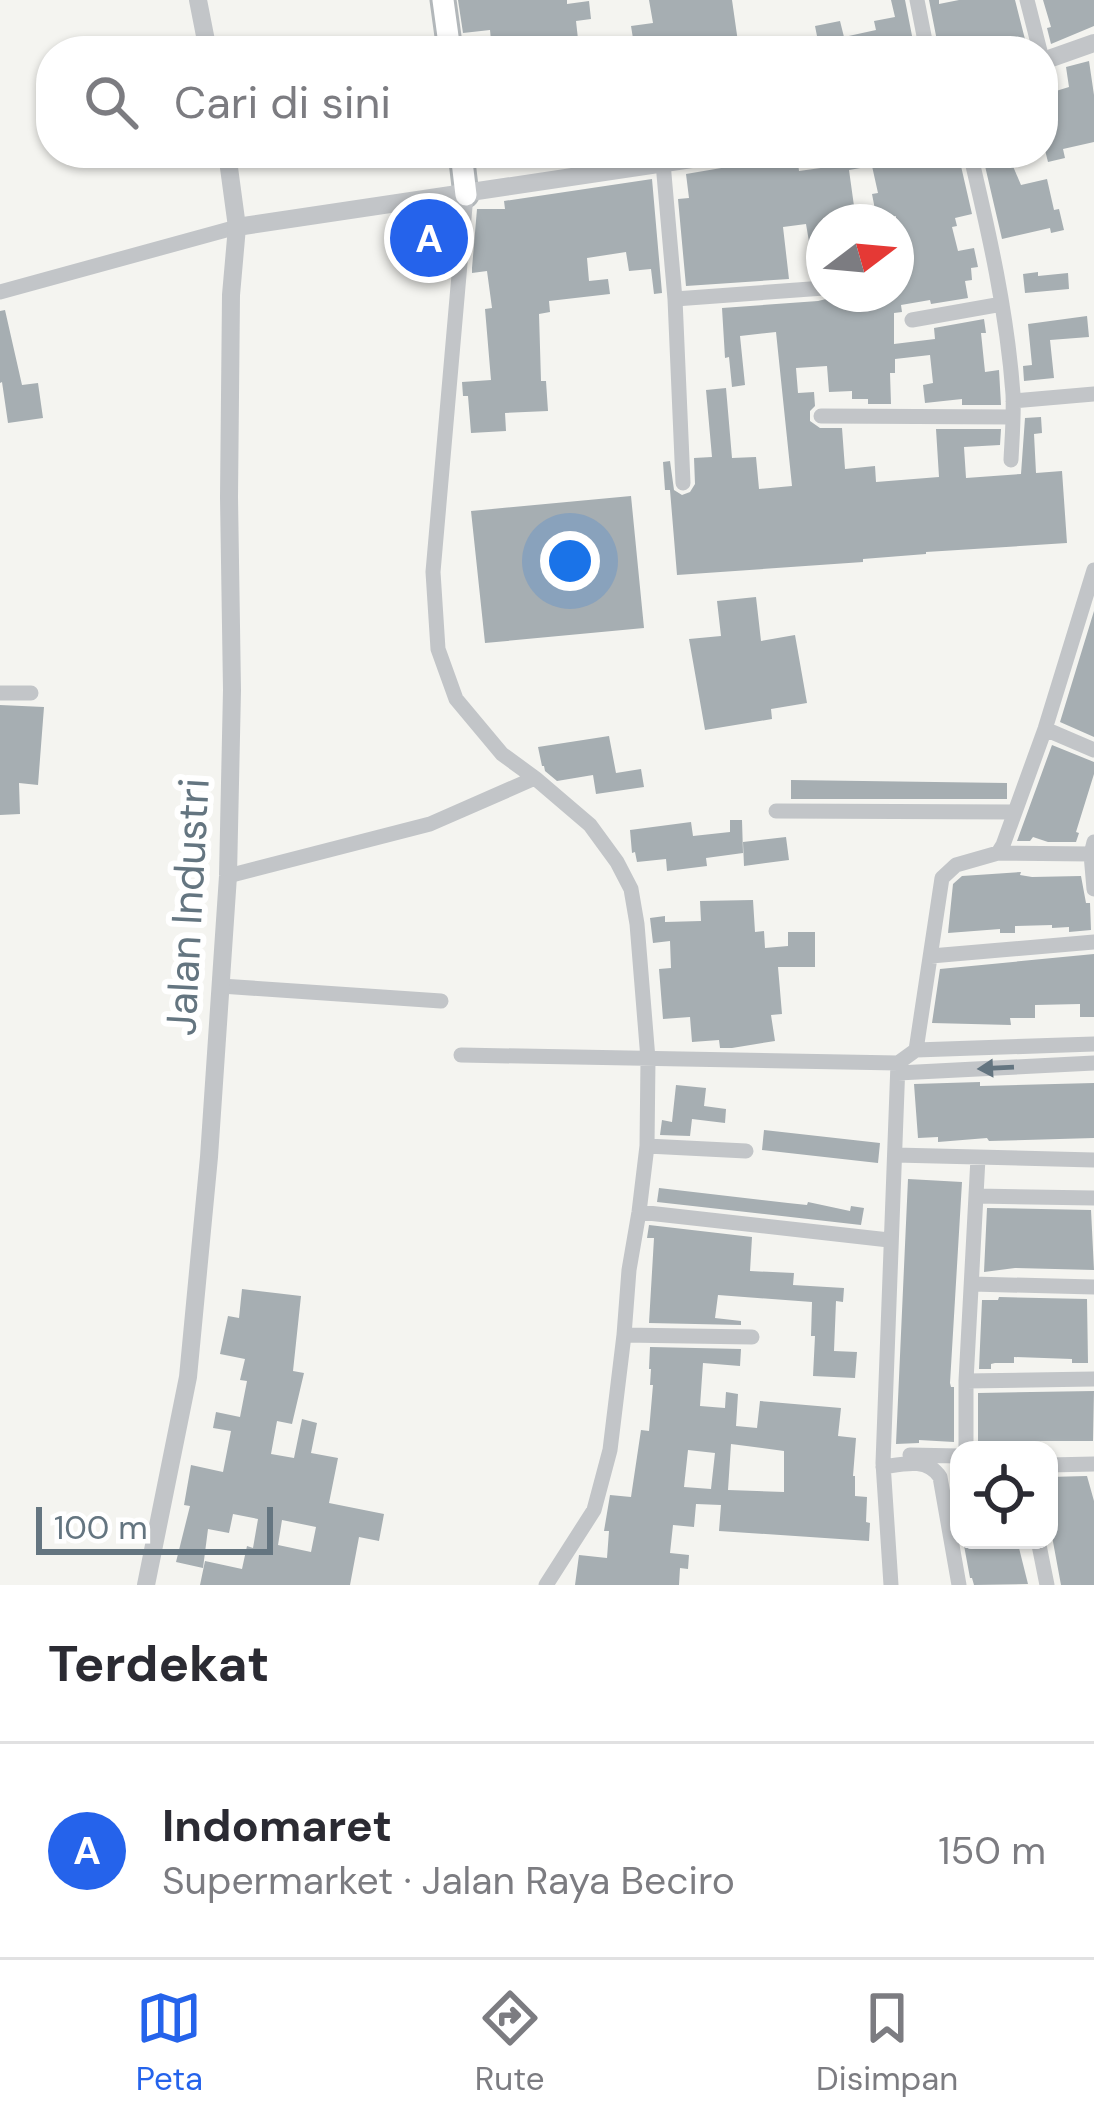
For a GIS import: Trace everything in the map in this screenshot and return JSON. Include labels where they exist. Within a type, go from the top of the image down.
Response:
[{"type":"main road","points":[[443,0],[447,36]]},
{"type":"main road","points":[[463,168],[466,195]]},
{"type":"street","points":[[198,0],[205,36]]},
{"type":"street","points":[[916,0],[924,36]]},
{"type":"street","points":[[1027,0],[1036,36]]},
{"type":"street","points":[[1058,56],[1094,43]]},
{"type":"street","name":"Jalan Industri","points":[[146,1585],[188,1377],[228,876],[230,362],[237,227],[229,168]]},
{"type":"street","points":[[0,292],[237,227],[632,168]]},
{"type":"street","points":[[663,168],[683,483]]},
{"type":"street","points":[[973,168],[1002,304],[1013,409],[1011,460]]},
{"type":"street","points":[[466,195],[433,572],[438,649],[456,698],[502,754],[590,825],[631,889],[648,1059],[647,1146],[628,1270],[610,1450],[594,1510],[546,1585]]},
{"type":"street","points":[[675,299],[806,288]]},
{"type":"street","points":[[912,320],[1002,304]]},
{"type":"street","points":[[821,416],[1013,409],[1094,394]]},
{"type":"street","points":[[998,853],[1045,729],[1094,570]]},
{"type":"street","points":[[0,693],[31,693]]},
{"type":"street","points":[[1045,729],[1094,750]]},
{"type":"street","points":[[228,876],[430,824],[535,778]]},
{"type":"street","points":[[776,811],[1014,812]]},
{"type":"street","points":[[891,1585],[883,1461],[898,1068],[916,1051],[942,878],[956,865],[998,853],[1092,848],[1094,889]]},
{"type":"street","points":[[931,956],[1094,942]]},
{"type":"street","points":[[220,986],[441,1001]]},
{"type":"street","points":[[916,1051],[1094,1044]]},
{"type":"street","points":[[461,1054],[898,1068],[1094,1063]]},
{"type":"street","points":[[647,1146],[746,1151]]},
{"type":"street","points":[[895,1155],[1094,1160]]},
{"type":"street","points":[[967,1441],[978,1158]]},
{"type":"street","points":[[976,1196],[1094,1198]]},
{"type":"street","points":[[639,1212],[889,1240]]},
{"type":"street","points":[[971,1284],[1094,1287]]},
{"type":"street","points":[[625,1335],[752,1337]]},
{"type":"street","points":[[966,1381],[1094,1379]]},
{"type":"street","points":[[883,1461],[950,1457]]},
{"type":"street","points":[[883,1461],[917,1463],[935,1469],[940,1477],[959,1585]]},
{"type":"street","points":[[1058,1466],[1094,1464]]},
{"type":"street","points":[[1040,1549],[1047,1585]]},
{"type":"building","points":[[458,0],[589,1],[591,19],[576,21],[578,36],[491,36],[490,30],[463,33]]},
{"type":"building","points":[[649,0],[732,0],[737,36],[633,36],[631,26],[653,23]]},
{"type":"building","points":[[891,0],[905,0],[912,36],[849,36],[876,30],[874,21],[895,17]]},
{"type":"building","points":[[929,0],[939,0],[939,4],[1015,0],[1024,36],[936,36]]},
{"type":"building","points":[[1043,0],[1094,0],[1094,26],[1058,41],[1058,36],[1049,36],[1047,28],[1051,27]]},
{"type":"building","points":[[840,21],[844,36],[817,36],[815,26]]},
{"type":"building","points":[[1089,61],[1094,142],[1063,149],[1065,158],[1058,160],[1058,90],[1069,87],[1066,67]]},
{"type":"building","points":[[721,168],[860,168],[849,170],[854,204],[806,204],[806,224],[783,227],[789,279],[686,286],[678,199],[689,198],[686,174]]},
{"type":"building","points":[[872,168],[961,168],[972,214],[955,218],[957,226],[952,227],[958,251],[974,248],[978,267],[971,268],[972,280],[965,281],[968,298],[914,303],[914,204],[874,204],[872,194],[878,193]]},
{"type":"building","points":[[985,168],[1014,168],[1021,185],[1047,179],[1064,230],[1051,233],[1050,228],[1002,239]]},
{"type":"building","points":[[652,179],[662,293],[654,294],[651,269],[629,271],[626,252],[587,258],[589,281],[608,279],[610,294],[549,301],[550,312],[539,314],[541,381],[546,381],[548,411],[505,413],[506,431],[471,433],[462,382],[491,380],[485,309],[492,308],[487,271],[472,273],[477,209],[505,209],[504,201]]},
{"type":"building","points":[[443,210],[448,264],[416,268],[412,215]]},
{"type":"building","points":[[1038,272],[1038,276],[1068,273],[1069,289],[1025,293],[1023,274]]},
{"type":"building","points":[[806,302],[806,312],[902,312],[894,313],[894,344],[935,339],[934,328],[984,319],[985,372],[999,370],[1001,405],[962,405],[962,399],[925,403],[923,385],[933,383],[930,355],[895,359],[895,373],[890,373],[891,404],[852,399],[852,391],[829,392],[827,366],[796,368],[798,393],[814,392],[810,421],[820,428],[842,428],[845,469],[875,466],[876,482],[939,477],[936,429],[1001,429],[1000,445],[964,447],[966,478],[1021,474],[1025,418],[1041,417],[1042,433],[1034,434],[1036,473],[1062,471],[1067,543],[677,575],[663,462],[670,461],[674,490],[682,495],[690,492],[695,484],[694,458],[712,457],[706,390],[726,388],[732,458],[756,457],[759,489],[792,486],[776,332],[740,336],[745,385],[732,387],[722,308]]},
{"type":"building","points":[[5,310],[22,385],[38,383],[43,418],[8,423],[0,383],[0,311]]},
{"type":"building","points":[[1087,316],[1089,337],[1050,340],[1054,378],[1024,381],[1023,366],[1032,365],[1028,324]]},
{"type":"building","points":[[631,496],[644,628],[485,643],[471,511]]},
{"type":"building","points":[[756,597],[761,641],[795,635],[807,703],[771,709],[772,719],[705,730],[689,639],[721,636],[717,601]]},
{"type":"building","points":[[1094,611],[1094,737],[1060,722]]},
{"type":"building","points":[[0,705],[44,707],[38,785],[19,783],[20,814],[0,815]]},
{"type":"building","points":[[609,736],[616,773],[641,769],[644,787],[596,794],[593,775],[557,781],[542,766],[538,747]]},
{"type":"building","points":[[1052,745],[1094,762],[1076,842],[1033,837],[1017,841]]},
{"type":"building","points":[[791,780],[1007,783],[1007,799],[791,799]]},
{"type":"building","points":[[730,820],[742,820],[743,853],[706,858],[707,866],[667,871],[666,859],[637,862],[632,853],[630,830],[691,822],[693,836],[730,832]]},
{"type":"building","points":[[786,837],[789,860],[744,866],[743,842]]},
{"type":"building","points":[[1021,872],[1032,877],[1081,876],[1086,903],[1090,903],[1091,930],[1069,932],[1069,927],[1052,925],[1015,926],[1015,933],[1000,933],[1000,929],[948,933],[953,884],[962,876]]},
{"type":"building","points":[[753,900],[755,932],[764,931],[765,948],[788,946],[788,932],[815,932],[815,967],[778,967],[782,1014],[771,1015],[775,1041],[732,1048],[720,1048],[719,1040],[692,1042],[690,1017],[663,1019],[659,969],[671,968],[670,941],[653,943],[650,918],[701,921],[700,901]]},
{"type":"building","points":[[1094,954],[1094,1017],[1080,1017],[1080,1004],[1035,1005],[1035,1018],[1010,1018],[1011,1025],[932,1023],[940,969]]},
{"type":"building","points":[[980,1082],[980,1086],[1094,1083],[1094,1138],[938,1142],[938,1137],[918,1138],[914,1084]]},
{"type":"building","points":[[676,1085],[706,1088],[704,1106],[726,1109],[725,1123],[692,1119],[690,1136],[660,1135],[662,1120],[672,1122]]},
{"type":"building","points":[[764,1130],[880,1143],[878,1163],[762,1150]]},
{"type":"building","points":[[908,1179],[962,1182],[950,1383],[954,1387],[954,1441],[896,1444]]},
{"type":"building","points":[[659,1188],[808,1202],[850,1211],[851,1206],[864,1208],[861,1225],[657,1202]]},
{"type":"building","points":[[987,1208],[1091,1210],[1094,1270],[984,1272]]},
{"type":"building","points":[[649,1225],[752,1237],[750,1271],[794,1273],[793,1285],[844,1288],[843,1302],[836,1301],[834,1351],[857,1352],[855,1378],[813,1376],[812,1302],[718,1295],[715,1318],[741,1321],[741,1325],[649,1323],[654,1238],[647,1238]]},
{"type":"building","points":[[242,1289],[301,1296],[293,1371],[304,1373],[292,1424],[277,1421],[271,1454],[294,1458],[302,1419],[317,1423],[311,1453],[338,1458],[329,1503],[384,1514],[379,1541],[359,1537],[350,1585],[200,1585],[205,1561],[242,1569],[247,1546],[253,1548],[258,1519],[233,1514],[229,1533],[208,1529],[203,1568],[176,1562],[190,1506],[184,1505],[191,1465],[223,1472],[231,1431],[213,1428],[216,1412],[240,1417],[247,1381],[240,1380],[245,1359],[220,1354],[228,1316],[239,1318]],"holes":[[[282,1520],[316,1527],[311,1552],[278,1545]]]},
{"type":"building","points":[[1087,1299],[1088,1363],[1014,1357],[1014,1363],[979,1369],[982,1300]]},
{"type":"building","points":[[650,1347],[741,1349],[740,1366],[703,1363],[700,1406],[725,1408],[726,1392],[738,1394],[736,1426],[757,1428],[760,1401],[841,1408],[838,1436],[856,1438],[855,1496],[867,1497],[869,1541],[719,1531],[721,1505],[696,1504],[694,1527],[673,1525],[670,1553],[689,1555],[688,1569],[680,1568],[679,1585],[575,1585],[579,1555],[607,1558],[609,1531],[604,1531],[610,1495],[631,1497],[641,1430],[649,1431],[653,1385]],"holes":[[[731,1444],[784,1451],[784,1492],[728,1490]],[[688,1450],[715,1453],[711,1489],[684,1487]]]},
{"type":"building","points":[[1094,1391],[1093,1441],[978,1441],[978,1393]]},
{"type":"building","points":[[1087,1476],[1094,1501],[1094,1585],[1061,1585],[1054,1549],[1058,1549],[1058,1477]]},
{"type":"building","points":[[965,1549],[1019,1549],[1028,1584],[974,1585]]},
{"type":"place","name":"Indomaret","points":[[429,238]]}]
